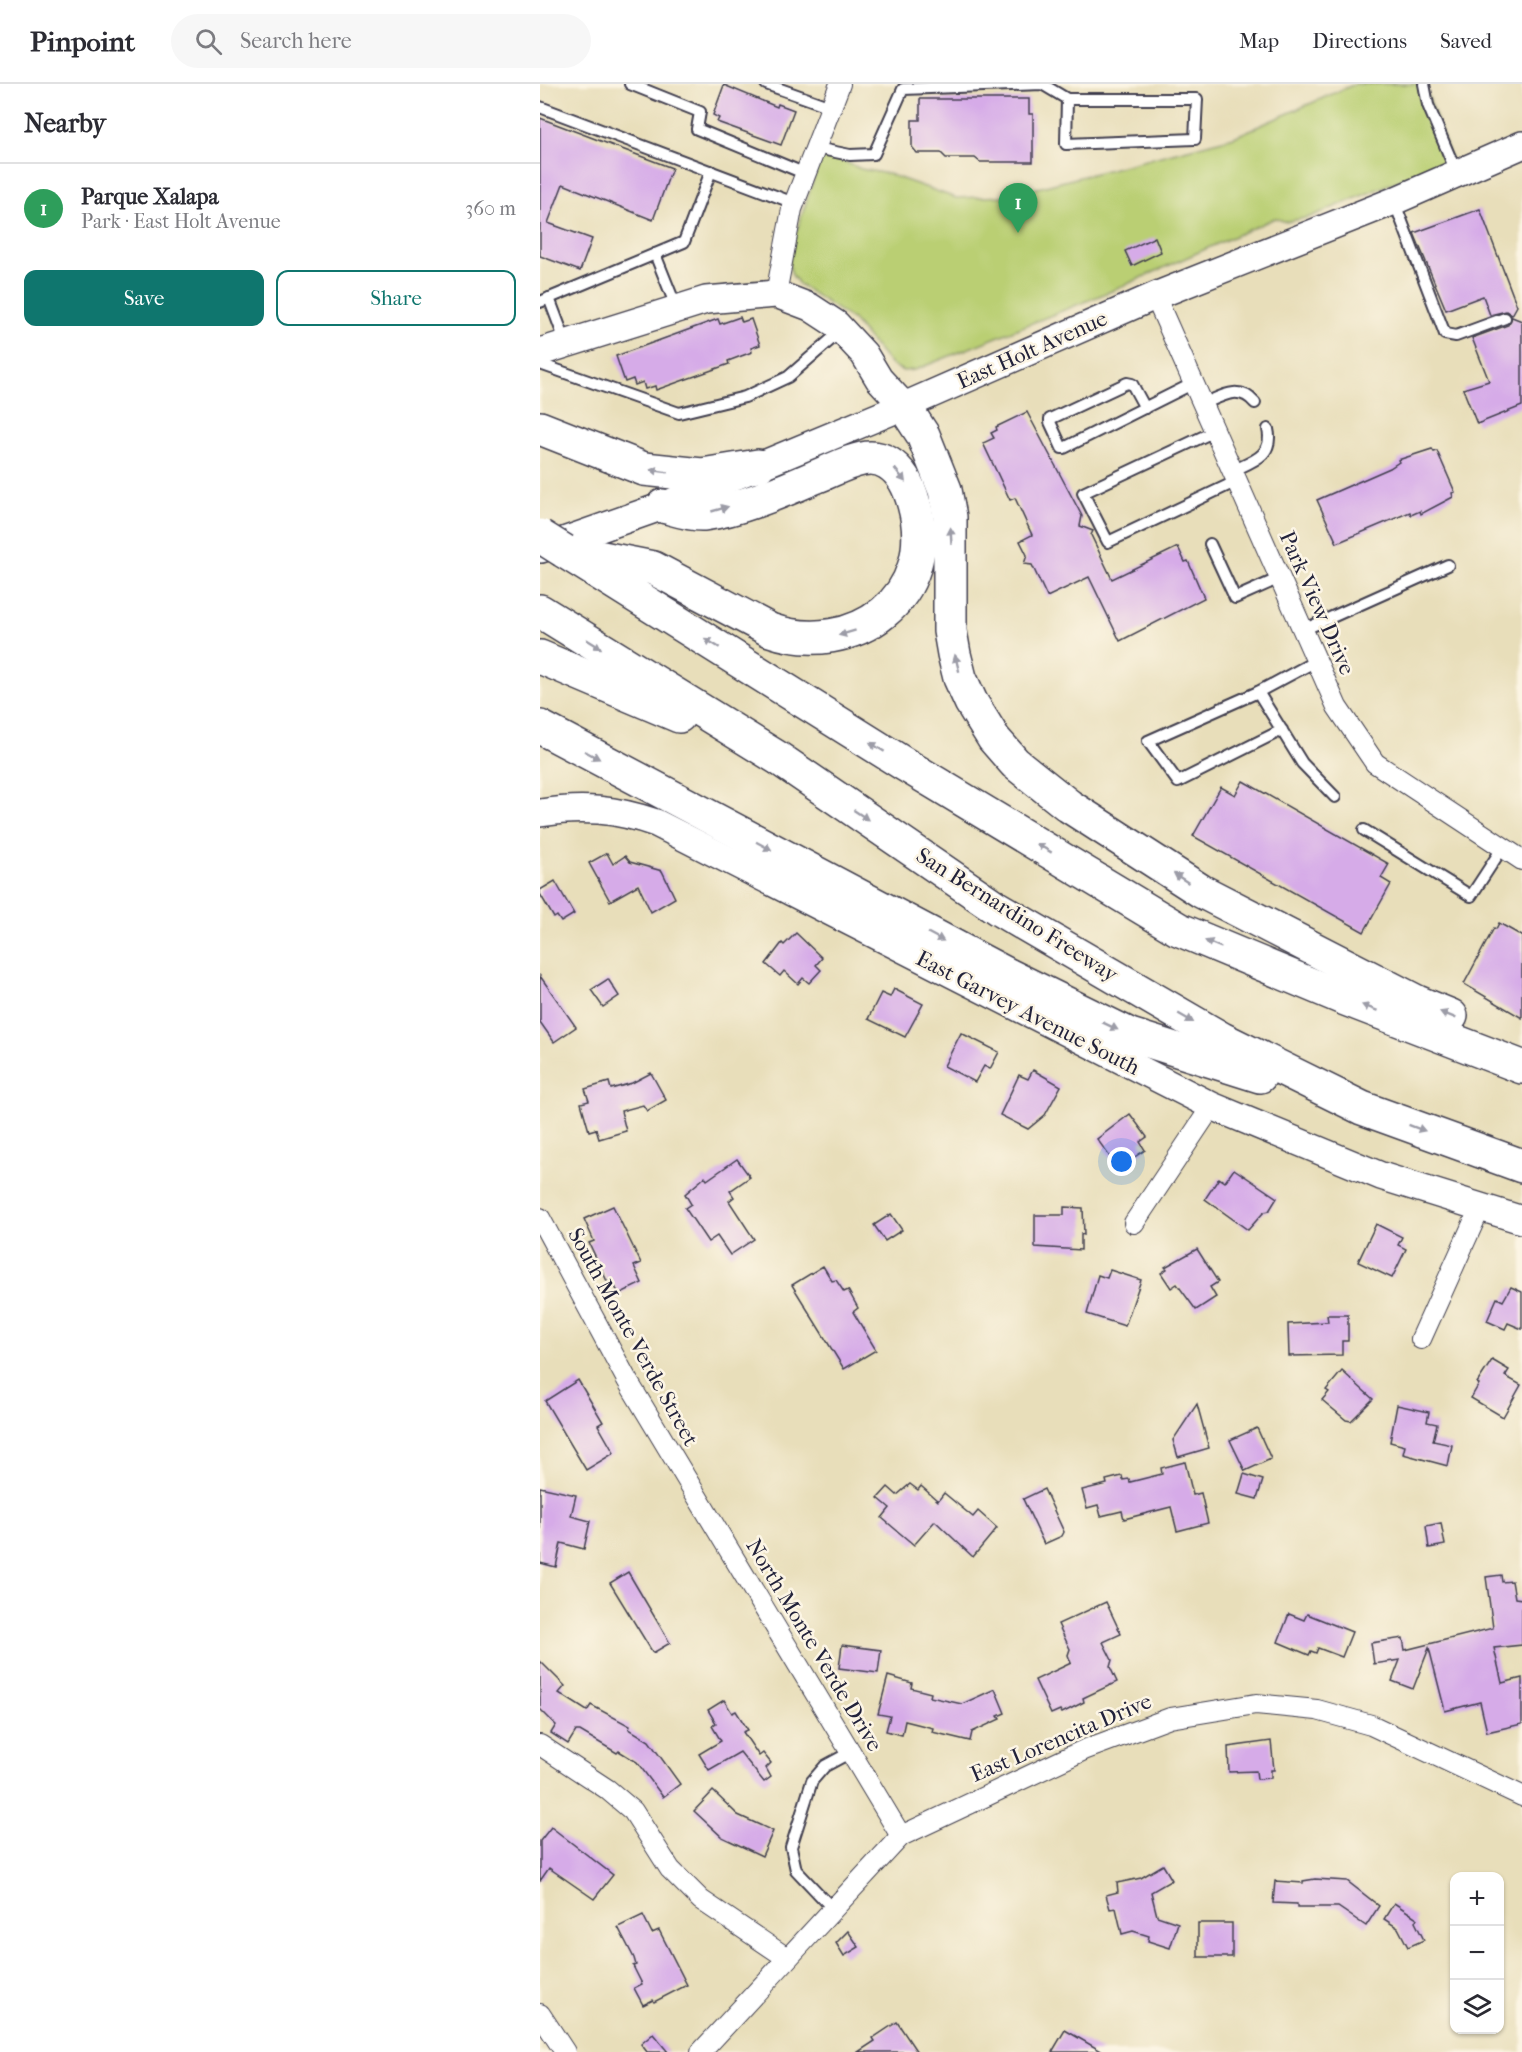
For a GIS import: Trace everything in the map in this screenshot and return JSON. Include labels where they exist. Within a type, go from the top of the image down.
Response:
[{"type":"highway","points":[[903,406],[923,435],[945,490],[952,548],[951,631],[960,678],[994,739],[1015,763],[1069,806],[1201,891],[1417,1002],[1522,1044]]},
{"type":"highway","points":[[540,429],[644,469],[702,475],[758,466]]},
{"type":"highway","points":[[548,546],[653,568],[770,630],[790,637],[830,637],[865,626],[894,603],[911,574],[919,546],[919,530],[914,502],[903,478],[897,469],[878,458],[853,461],[776,494],[702,514],[663,506]]},
{"type":"highway","points":[[548,546],[621,585],[903,764],[1178,929],[1343,998],[1522,1067]]},
{"type":"highway","name":"San Bernardino Freeway","points":[[542,612],[778,758],[996,908],[1222,1039],[1362,1108],[1522,1166]]},
{"type":"highway","points":[[540,657],[778,758]]},
{"type":"highway","points":[[540,727],[1008,975],[1130,1035],[1362,1108]]},
{"type":"street","points":[[776,294],[794,203],[840,84]]},
{"type":"street","name":"East Holt Avenue","points":[[548,546],[663,506],[903,406],[1155,296],[1394,201],[1522,145]]},
{"type":"street","points":[[540,352],[706,300],[776,294],[810,307],[842,330],[903,406]]},
{"type":"street","name":"Park View Drive","points":[[1155,296],[1337,707],[1375,763],[1522,860]]},
{"type":"street","name":"East Garvey Avenue South","points":[[540,813],[595,808],[626,813],[656,823],[1212,1107],[1335,1159],[1522,1220]]},
{"type":"street","points":[[1134,1224],[1212,1107]]},
{"type":"street","points":[[1421,1339],[1480,1208]]},
{"type":"street","name":"South Monte Verde Street","points":[[540,1218],[627,1380],[686,1478]]},
{"type":"street","name":"North Monte Verde Drive","points":[[686,1478],[901,1836]]},
{"type":"street","name":"East Lorencita Drive","points":[[701,2052],[901,1836],[1084,1750],[1170,1718],[1256,1704],[1317,1710],[1371,1725],[1522,1796]]},
{"type":"street","points":[[540,1745],[607,1789],[633,1811],[670,1869],[701,1900],[787,1958]]},
{"type":"street","points":[[540,2014],[565,2052]]},
{"type":"lane","points":[[630,84],[700,112],[696,129],[806,174]]},
{"type":"lane","points":[[766,84],[831,107]]},
{"type":"lane","points":[[816,148],[849,155],[874,154],[903,89],[1042,84],[1067,99],[1197,99],[1195,139],[1066,144],[1067,99]]},
{"type":"lane","points":[[1424,84],[1428,105],[1457,174]]},
{"type":"lane","points":[[540,107],[794,203]]},
{"type":"lane","points":[[566,344],[545,300],[684,242],[711,171]]},
{"type":"lane","points":[[1394,201],[1445,334],[1456,336],[1505,318]]},
{"type":"lane","points":[[655,254],[677,309]]},
{"type":"lane","points":[[540,364],[679,413],[745,397],[788,377],[842,330]]},
{"type":"lane","points":[[1145,408],[1132,384],[1127,383],[1050,419],[1050,422],[1064,448],[1145,408],[1194,383]]},
{"type":"lane","points":[[1203,404],[1231,392],[1241,392],[1255,404]]},
{"type":"lane","points":[[1215,431],[1083,493],[1108,542],[1235,476],[1263,456],[1268,449],[1268,429]]},
{"type":"lane","points":[[1210,544],[1235,598],[1280,578]]},
{"type":"lane","points":[[1303,630],[1448,565]]},
{"type":"lane","points":[[1282,730],[1178,782],[1148,741],[1258,692],[1316,661]]},
{"type":"lane","points":[[1258,692],[1302,763],[1335,797]]},
{"type":"lane","points":[[1364,830],[1471,896],[1503,847]]},
{"type":"lane","points":[[833,1909],[796,1870],[791,1848],[812,1781],[825,1766],[851,1752]]},
{"type":"green space","points":[[1355,84],[1424,84],[1451,159],[1310,217],[1286,222],[1275,218],[1114,290],[915,370],[903,371],[890,364],[853,320],[799,284],[792,275],[789,264],[794,239],[821,157],[827,154],[861,169],[888,174],[956,198],[1007,196],[1234,137]]},
{"type":"building","points":[[724,85],[777,107],[778,104],[794,110],[781,145],[717,122],[719,118],[713,115]]},
{"type":"building","points":[[920,99],[1029,99],[1029,114],[1033,114],[1033,162],[980,162],[975,158],[946,158],[941,153],[917,153],[912,147],[912,120],[920,120]]},
{"type":"building","points":[[540,118],[672,168],[653,220],[563,184],[548,223],[592,239],[580,271],[540,256]]},
{"type":"building","points":[[1480,209],[1517,306],[1512,315],[1506,311],[1490,315],[1483,296],[1446,310],[1414,233]]},
{"type":"building","points":[[1155,237],[1161,252],[1132,266],[1125,251]]},
{"type":"building","points":[[740,317],[742,322],[751,319],[760,345],[751,348],[752,352],[728,361],[729,364],[656,390],[655,386],[645,389],[643,382],[635,385],[633,379],[625,382],[616,356],[718,319],[720,324]]},
{"type":"building","points":[[1512,317],[1522,321],[1522,406],[1477,424],[1463,389],[1489,381],[1472,338],[1508,325]]},
{"type":"building","points":[[1027,412],[1082,516],[1080,526],[1093,531],[1091,535],[1112,579],[1178,547],[1185,562],[1188,561],[1204,598],[1120,641],[1089,577],[1047,597],[1032,565],[1024,564],[1027,555],[1020,541],[1032,535],[1015,498],[1010,500],[983,443],[994,438],[991,433],[997,430],[996,427]]},
{"type":"building","points":[[1432,449],[1434,452],[1437,451],[1455,492],[1452,493],[1453,497],[1421,514],[1420,511],[1411,515],[1410,512],[1337,543],[1317,500],[1390,468],[1399,462],[1398,460]]},
{"type":"building","points":[[1243,781],[1389,864],[1381,878],[1391,884],[1364,932],[1193,836],[1221,787],[1235,795]]},
{"type":"building","points":[[607,853],[613,864],[625,856],[630,862],[662,871],[675,898],[651,912],[638,885],[610,901],[589,863]]},
{"type":"building","points":[[555,881],[574,914],[561,922],[557,916],[554,918],[540,894],[540,890]]},
{"type":"building","points":[[1499,923],[1522,936],[1522,1018],[1464,984],[1494,928],[1496,929]]},
{"type":"building","points":[[796,933],[822,958],[816,965],[821,970],[809,983],[803,978],[798,984],[784,971],[780,976],[766,964],[782,943],[784,945]]},
{"type":"building","points":[[540,976],[576,1027],[554,1042],[540,1022]]},
{"type":"building","points":[[608,979],[619,996],[603,1007],[591,990]]},
{"type":"building","points":[[894,989],[923,1004],[905,1037],[868,1019],[881,993],[890,997]]},
{"type":"building","points":[[961,1033],[999,1052],[990,1069],[984,1066],[975,1082],[944,1066]]},
{"type":"building","points":[[1033,1070],[1061,1086],[1045,1115],[1028,1129],[1000,1115],[1019,1075],[1028,1079]]},
{"type":"building","points":[[651,1073],[666,1100],[647,1111],[643,1105],[621,1111],[626,1131],[599,1139],[596,1129],[589,1131],[581,1103],[589,1101],[585,1089],[609,1082],[611,1089],[632,1083]]},
{"type":"building","points":[[1130,1114],[1147,1137],[1140,1142],[1145,1150],[1118,1168],[1097,1139]]},
{"type":"building","points":[[737,1159],[750,1177],[730,1191],[734,1197],[729,1201],[754,1239],[730,1255],[717,1236],[708,1242],[685,1208],[691,1204],[685,1194],[705,1177],[707,1180]]},
{"type":"building","points":[[1234,1169],[1277,1198],[1269,1211],[1264,1212],[1248,1230],[1205,1199],[1219,1178],[1225,1182]]},
{"type":"building","points":[[613,1206],[641,1263],[634,1266],[642,1283],[619,1294],[611,1279],[607,1281],[589,1243],[594,1241],[584,1219]]},
{"type":"building","points":[[1064,1207],[1083,1208],[1084,1235],[1081,1234],[1081,1250],[1035,1247],[1035,1215],[1064,1215]]},
{"type":"building","points":[[891,1214],[902,1230],[885,1241],[874,1225]]},
{"type":"building","points":[[1376,1224],[1402,1237],[1398,1245],[1406,1249],[1392,1278],[1358,1262]]},
{"type":"building","points":[[1197,1249],[1218,1282],[1210,1287],[1216,1297],[1196,1310],[1177,1284],[1171,1288],[1161,1273],[1167,1269],[1165,1267]]},
{"type":"building","points":[[823,1266],[832,1281],[836,1280],[844,1292],[848,1290],[858,1308],[853,1312],[876,1350],[844,1369],[792,1285]]},
{"type":"building","points":[[1110,1270],[1141,1280],[1125,1326],[1087,1314],[1098,1275],[1107,1278]]},
{"type":"building","points":[[1511,1287],[1522,1292],[1522,1329],[1508,1323],[1505,1329],[1487,1321],[1497,1298],[1503,1301]]},
{"type":"building","points":[[1327,1315],[1348,1315],[1348,1341],[1342,1341],[1342,1355],[1289,1356],[1288,1324],[1328,1322]]},
{"type":"building","points":[[1492,1360],[1509,1370],[1505,1376],[1521,1385],[1503,1417],[1471,1398],[1479,1384],[1477,1383]]},
{"type":"building","points":[[1342,1371],[1373,1399],[1351,1421],[1346,1420],[1322,1400],[1329,1392],[1326,1390]]},
{"type":"building","points":[[578,1380],[603,1422],[598,1425],[614,1453],[586,1470],[545,1401]]},
{"type":"building","points":[[1197,1404],[1209,1448],[1178,1457],[1173,1440]]},
{"type":"building","points":[[1397,1405],[1429,1412],[1427,1422],[1437,1424],[1433,1441],[1452,1445],[1448,1466],[1403,1454],[1405,1446],[1390,1442]]},
{"type":"building","points":[[1257,1428],[1271,1459],[1245,1471],[1230,1440]]},
{"type":"building","points":[[1185,1462],[1193,1495],[1201,1493],[1208,1523],[1177,1531],[1171,1507],[1124,1519],[1122,1511],[1101,1516],[1098,1505],[1087,1508],[1082,1490],[1107,1484],[1106,1480],[1122,1476],[1123,1480],[1129,1479],[1130,1482],[1162,1474],[1161,1468]]},
{"type":"building","points":[[1244,1474],[1263,1480],[1257,1499],[1238,1494]]},
{"type":"building","points":[[910,1484],[918,1490],[921,1486],[938,1501],[944,1493],[973,1517],[978,1511],[997,1528],[973,1557],[935,1521],[914,1545],[882,1518],[890,1508],[878,1498],[888,1487],[897,1495]]},
{"type":"building","points":[[540,1487],[576,1495],[571,1516],[590,1521],[584,1549],[561,1543],[556,1567],[540,1563]]},
{"type":"building","points":[[1044,1489],[1064,1532],[1062,1536],[1044,1544],[1023,1499]]},
{"type":"building","points":[[1441,1523],[1445,1545],[1429,1548],[1426,1526]]},
{"type":"building","points":[[628,1572],[670,1643],[653,1653],[610,1583]]},
{"type":"building","points":[[1501,1575],[1502,1582],[1512,1581],[1515,1598],[1522,1599],[1522,1645],[1494,1648],[1502,1683],[1522,1678],[1522,1724],[1487,1732],[1480,1702],[1445,1711],[1429,1648],[1413,1689],[1392,1681],[1400,1660],[1374,1664],[1371,1643],[1403,1638],[1405,1650],[1493,1628],[1486,1577]]},
{"type":"building","points":[[1106,1602],[1121,1634],[1103,1642],[1112,1660],[1110,1667],[1117,1682],[1083,1698],[1084,1702],[1062,1713],[1060,1710],[1051,1714],[1035,1680],[1071,1663],[1068,1655],[1070,1649],[1058,1624]]},
{"type":"building","points":[[1289,1614],[1304,1620],[1307,1614],[1352,1632],[1342,1657],[1318,1648],[1316,1653],[1311,1651],[1309,1655],[1278,1642]]},
{"type":"building","points":[[842,1645],[881,1650],[878,1673],[839,1668]]},
{"type":"building","points":[[540,1661],[565,1686],[559,1693],[587,1711],[591,1705],[630,1726],[629,1729],[649,1741],[680,1784],[663,1797],[637,1762],[619,1751],[617,1753],[580,1731],[576,1731],[568,1744],[551,1733],[556,1725],[540,1709]]},
{"type":"building","points":[[888,1676],[912,1683],[911,1688],[931,1693],[930,1697],[962,1704],[995,1689],[1005,1713],[998,1716],[1000,1719],[972,1732],[970,1741],[932,1732],[933,1728],[905,1721],[902,1735],[886,1731],[890,1716],[878,1714]]},
{"type":"building","points":[[724,1700],[732,1713],[736,1711],[748,1730],[743,1732],[759,1756],[763,1753],[771,1763],[766,1768],[771,1777],[764,1782],[740,1752],[709,1770],[699,1754],[721,1741],[712,1726],[716,1723],[708,1710]]},
{"type":"building","points":[[1271,1741],[1274,1770],[1271,1770],[1271,1778],[1257,1779],[1256,1771],[1229,1772],[1228,1747]]},
{"type":"building","points":[[713,1791],[738,1815],[773,1831],[762,1856],[722,1837],[694,1811]]},
{"type":"building","points":[[551,1827],[613,1875],[594,1899],[549,1868],[540,1881],[540,1841]]},
{"type":"building","points":[[1163,1865],[1172,1880],[1151,1892],[1157,1916],[1178,1923],[1170,1948],[1148,1941],[1149,1936],[1133,1931],[1122,1934],[1116,1908],[1110,1909],[1106,1895],[1118,1892],[1117,1883],[1141,1878]]},
{"type":"building","points":[[1315,1879],[1347,1881],[1379,1906],[1366,1926],[1338,1907],[1297,1907],[1297,1904],[1273,1903],[1275,1881],[1303,1883],[1303,1881]]},
{"type":"building","points":[[1394,1903],[1417,1918],[1415,1922],[1424,1940],[1408,1947],[1398,1928],[1384,1919]]},
{"type":"building","points":[[643,1915],[652,1933],[659,1930],[687,1985],[654,2002],[653,2000],[643,2005],[634,1988],[642,1984],[633,1966],[636,1965],[634,1958],[618,1927]]},
{"type":"building","points":[[1198,1923],[1232,1923],[1232,1957],[1198,1957]]},
{"type":"building","points":[[848,1931],[859,1947],[844,1956],[836,1943]]},
{"type":"building","points":[[897,2022],[917,2052],[858,2052],[875,2041],[873,2038]]},
{"type":"building","points":[[1065,2030],[1103,2052],[1052,2052]]},
{"type":"building","points":[[653,2034],[668,2052],[647,2052],[641,2044]]},
{"type":"place","name":"Parque Xalapa","points":[[1018,233]]}]
